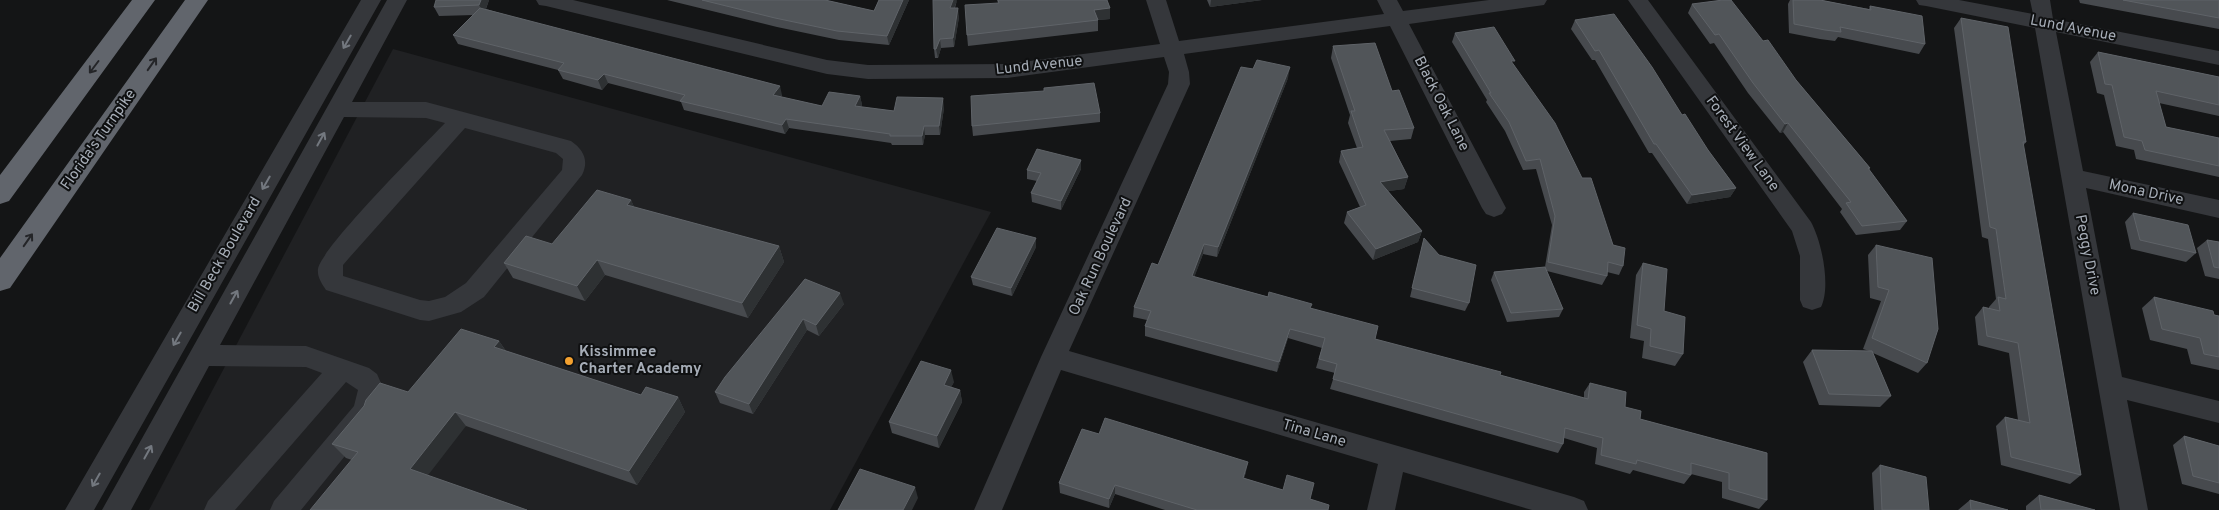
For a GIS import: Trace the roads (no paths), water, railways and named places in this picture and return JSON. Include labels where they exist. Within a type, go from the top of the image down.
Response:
[{"type":"highway","points":[[0,194],[144,0]]},
{"type":"highway","name":"Florida's Turnpike","points":[[0,280],[197,0]]},
{"type":"street","name":"Bill Beck Boulevard","points":[[79,510],[371,0]]},
{"type":"street","name":"Bill Beck Boulevard","points":[[116,510],[397,0]]},
{"type":"street","name":"Lund Avenue","points":[[546,0],[827,67],[868,72],[1007,71],[1537,0]]},
{"type":"street","name":"Oak Run Boulevard","points":[[988,510],[1054,357],[1179,84],[1172,49],[1156,0]]},
{"type":"street","name":"Black Oak Lane","points":[[1387,0],[1494,208]]},
{"type":"street","name":"Forest View Lane","points":[[1638,0],[1803,228],[1812,256],[1812,300]]},
{"type":"street","name":"Lund Avenue","points":[[1926,0],[2219,58]]},
{"type":"street","name":"Peggy Drive","points":[[2040,0],[2134,510]]},
{"type":"street","points":[[337,109],[417,108],[461,119],[564,146],[571,151],[576,159],[576,166],[562,186],[474,290],[452,305],[429,311],[420,310],[335,283],[330,278],[329,271],[337,255],[461,119]]},
{"type":"street","name":"Mona Drive","points":[[2072,177],[2219,209]]},
{"type":"street","points":[[202,355],[306,357],[360,376],[368,382],[371,390],[366,411],[284,510]]},
{"type":"street","name":"Tina Lane","points":[[1054,357],[1574,510]]},
{"type":"street","points":[[218,510],[342,369]]},
{"type":"street","points":[[2112,385],[2219,412]]},
{"type":"street","points":[[1381,510],[1393,457]]},
{"type":"place","name":"Kissimmee Charter Academy","points":[[569,361]]}]
